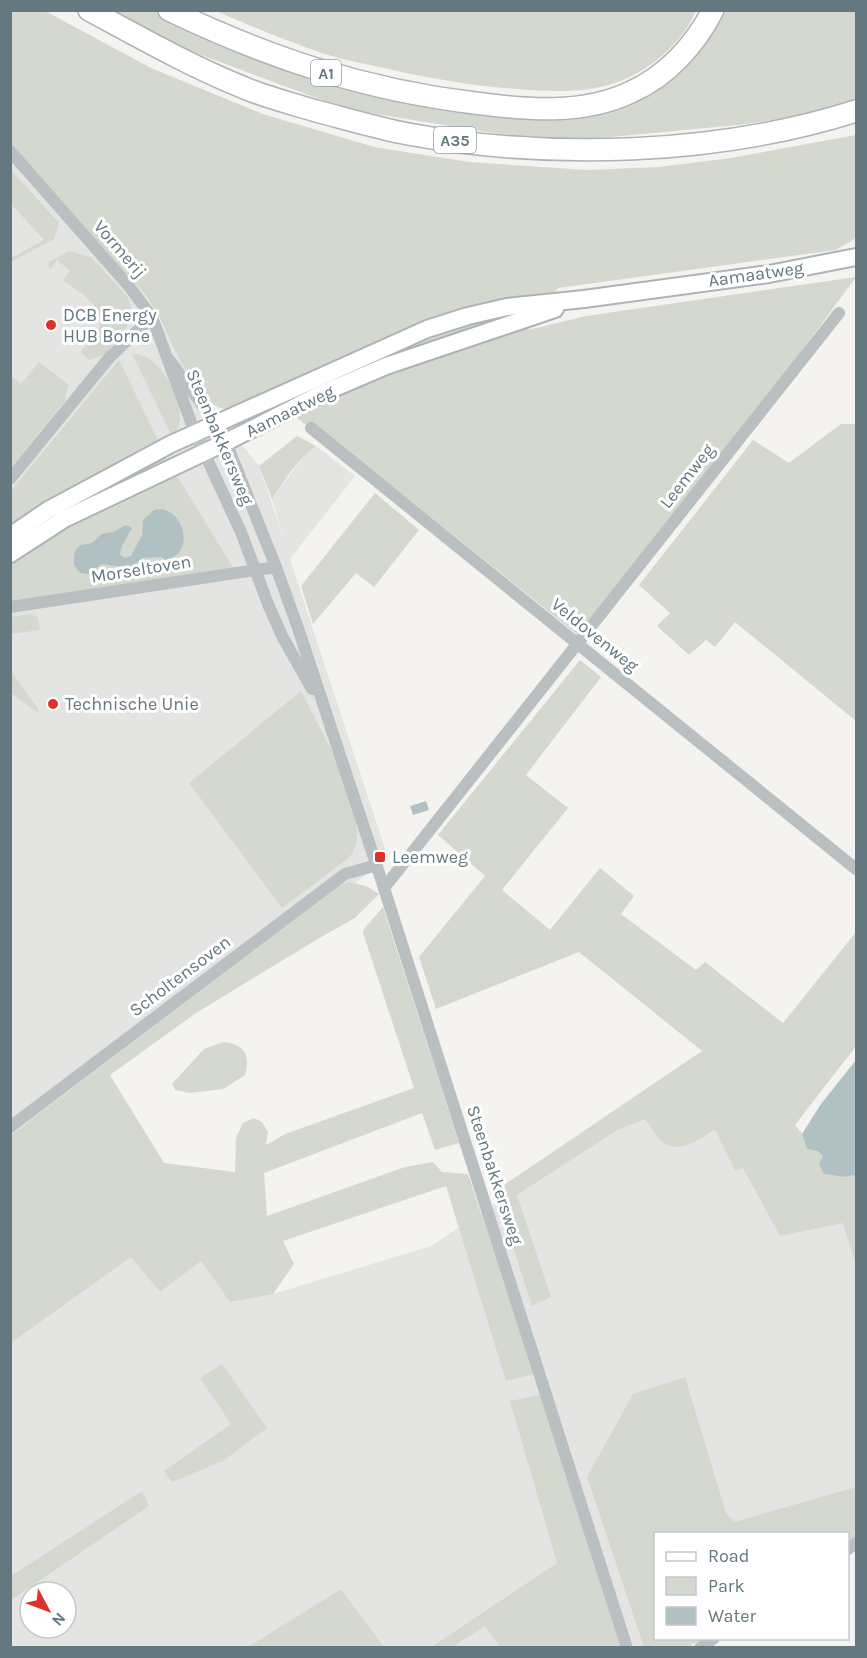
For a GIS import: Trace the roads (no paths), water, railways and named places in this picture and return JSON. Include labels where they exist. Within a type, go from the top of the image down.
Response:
[{"type":"highway","name":"A35","points":[[89,10],[178,58],[248,89],[359,123],[408,134],[459,141],[561,148],[635,148],[721,141],[780,131],[856,111]]},
{"type":"highway","name":"A1","points":[[169,10],[215,33],[266,53],[348,80],[439,99],[534,109],[585,106],[629,94],[646,85],[666,71],[684,53],[703,30],[713,10]]},
{"type":"main road","name":"Aamaatweg","points":[[10,536],[48,510],[195,433],[427,329],[507,307],[769,274],[856,257]]},
{"type":"main road","name":"Aamaatweg","points":[[10,554],[64,519],[323,393],[386,366],[584,299]]},
{"type":"street","name":"Vormerij","points":[[10,151],[128,285],[152,317],[170,361]]},
{"type":"street","name":"Leemweg","points":[[384,888],[839,313]]},
{"type":"street","points":[[10,479],[108,358],[152,317]]},
{"type":"street","name":"Steenbakkersweg","points":[[170,361],[216,424],[226,442],[276,567],[377,865],[627,1647]]},
{"type":"street","name":"Steenbakkersweg","points":[[170,361],[195,433],[217,476],[282,636],[326,714]]},
{"type":"street","name":"Veldovenweg","points":[[311,428],[856,869]]},
{"type":"street","name":"Morseltoven","points":[[10,607],[276,567]]},
{"type":"street","name":"Scholtensoven","points":[[10,1127],[345,874],[377,865]]},
{"type":"water","points":[[162,509],[177,518],[184,534],[181,550],[175,556],[166,560],[161,557],[142,558],[128,567],[102,564],[88,574],[80,573],[74,565],[76,549],[81,545],[92,543],[102,534],[113,532],[126,525],[132,528],[121,548],[120,555],[125,558],[131,556],[142,535],[143,520],[154,510]]},
{"type":"water","points":[[426,801],[429,810],[413,815],[410,806]]},
{"type":"water","points":[[856,1060],[856,1180],[854,1175],[846,1177],[824,1174],[819,1164],[823,1156],[817,1151],[807,1149],[802,1134],[821,1104]]},
{"type":"place","name":"DCB Energy HUB Borne","points":[[51,325]]},
{"type":"place","name":"Technische Unie","points":[[53,704]]},
{"type":"place","name":"Leemweg","points":[[380,857]]}]
